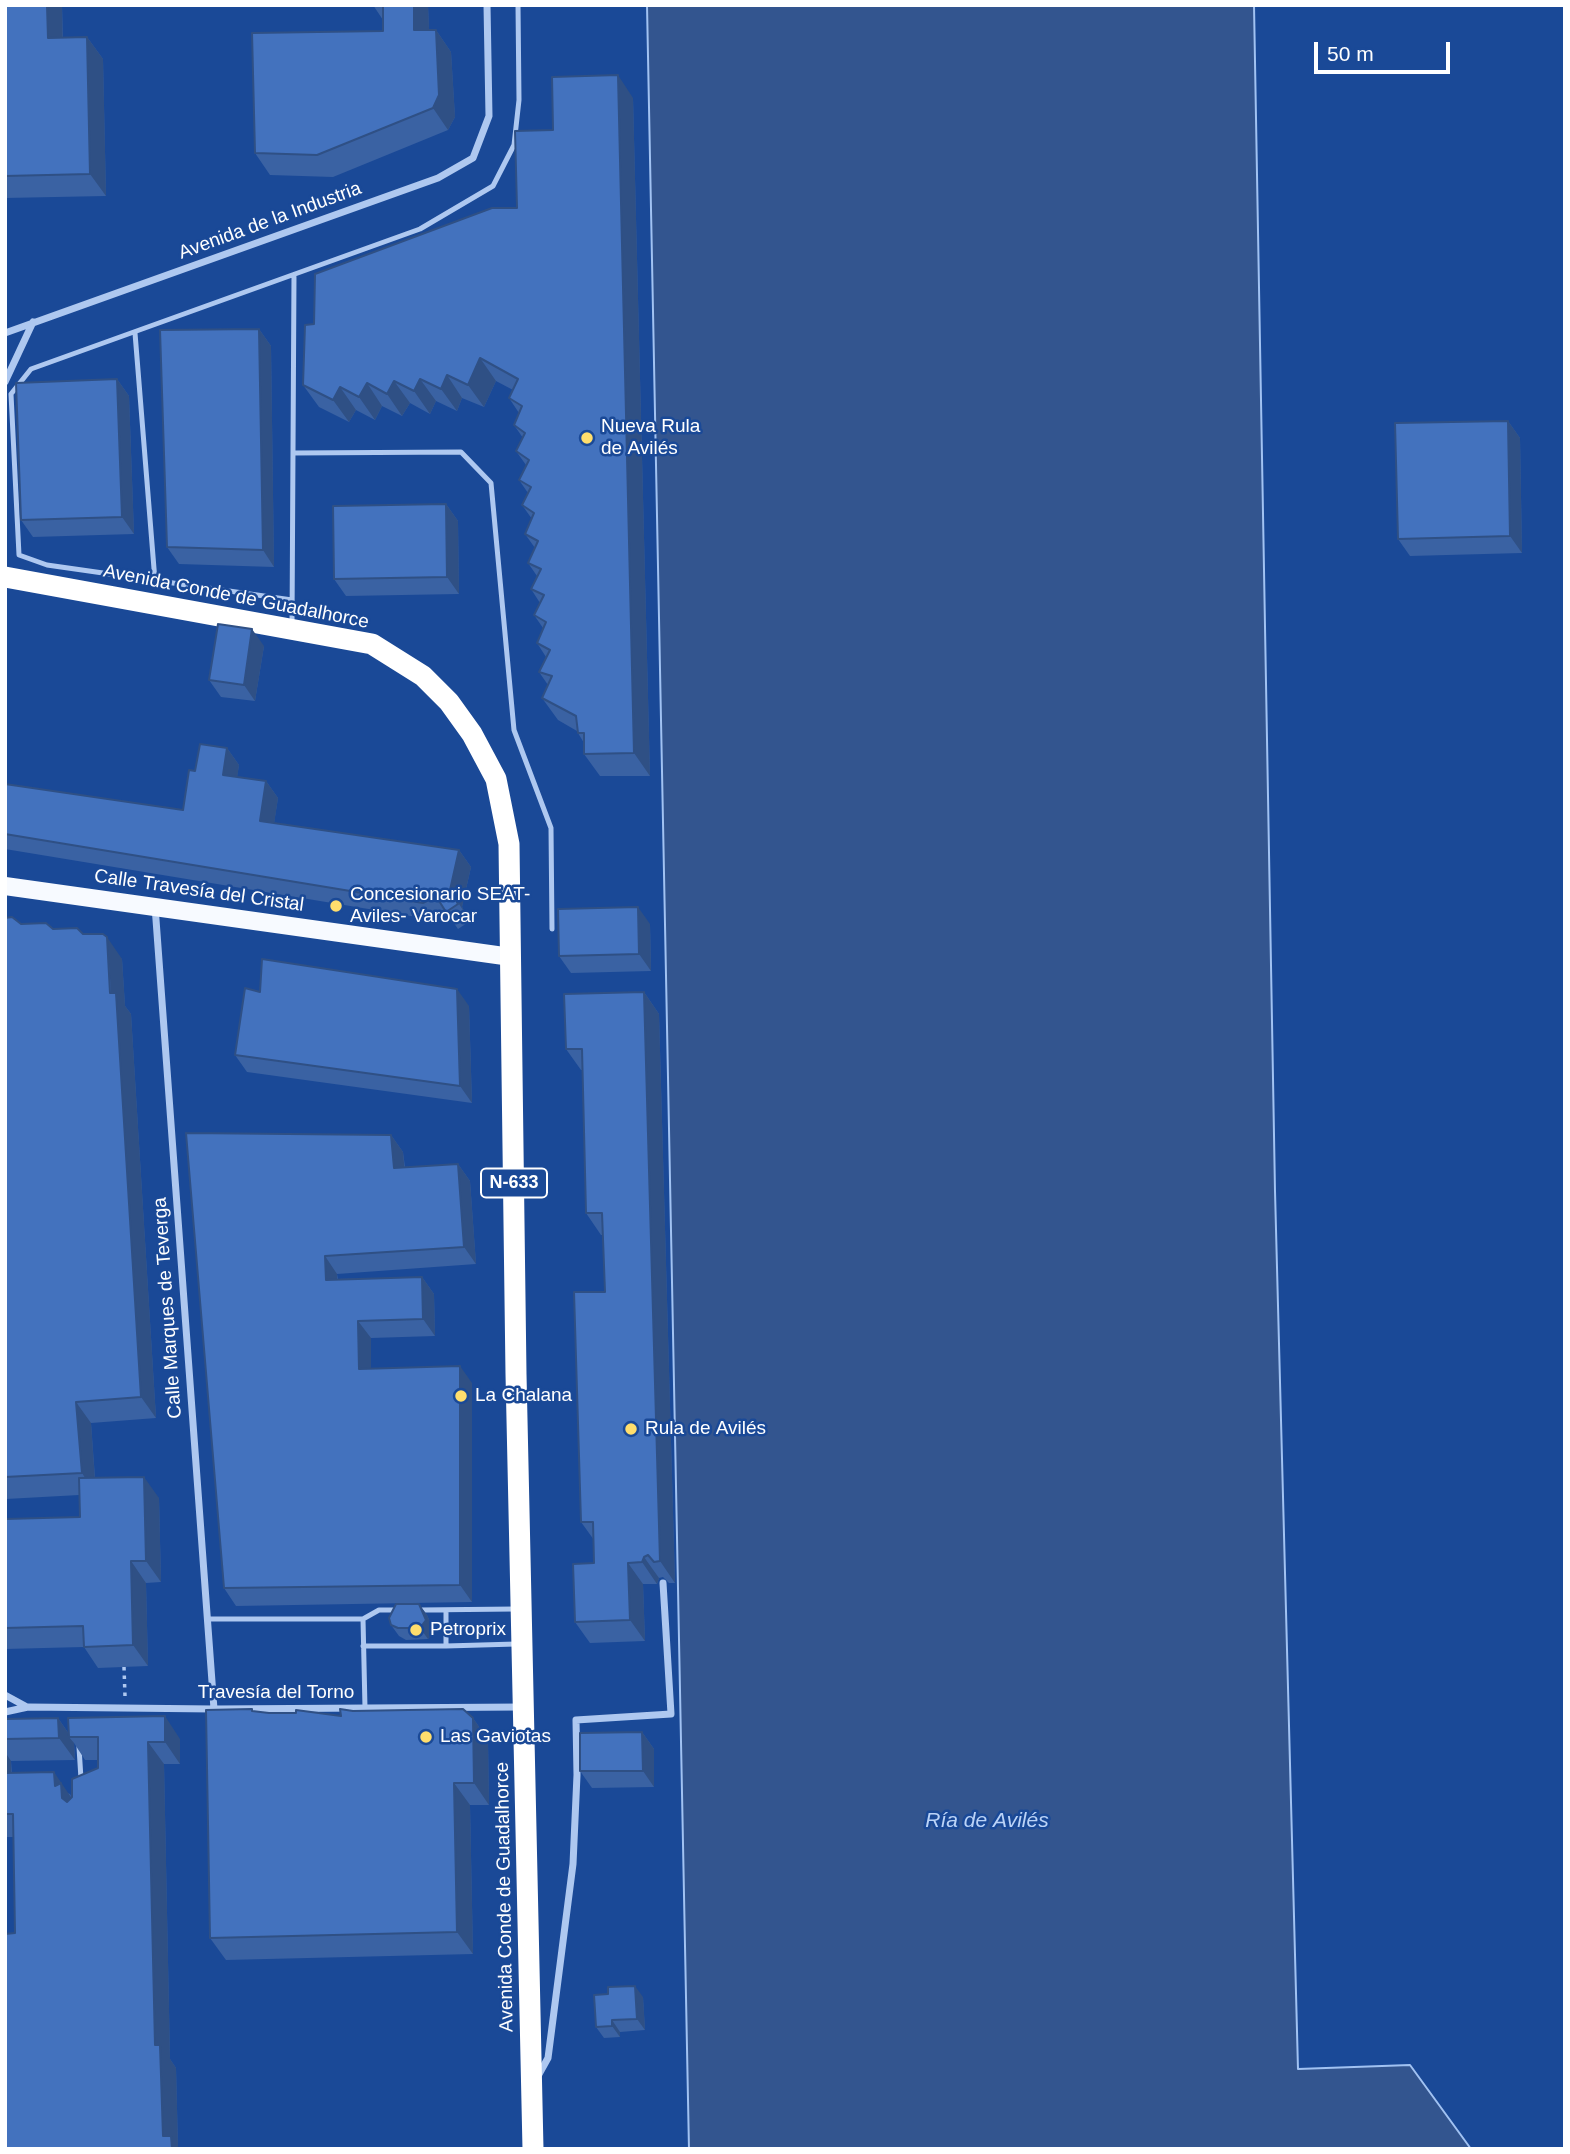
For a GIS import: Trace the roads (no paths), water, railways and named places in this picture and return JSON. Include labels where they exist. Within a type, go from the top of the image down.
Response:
[{"type":"highway","name":"Avenida Conde de Guadalhorce","points":[[5,577],[372,644],[423,676],[449,702],[472,734],[496,779],[509,844],[533,2149]]},
{"type":"main road","name":"Calle Travesía del Cristal","points":[[5,886],[511,957]]},
{"type":"street","name":"Avenida de la Industria","points":[[5,332],[438,178],[473,158],[489,117],[487,5]]},
{"type":"street","points":[[5,382],[33,322]]},
{"type":"street","name":"Calle Marques de Teverga","points":[[155,906],[214,1709]]},
{"type":"street","points":[[531,2089],[548,2058],[573,1864],[577,1775],[576,1720],[671,1714],[663,1583]]},
{"type":"street","name":"Travesía del Torno","points":[[5,1695],[28,1707]]},
{"type":"street","name":"Travesía del Torno","points":[[5,1712],[28,1707],[523,1707]]},
{"type":"lane","name":"Avenida Conde de Guadalhorce","points":[[292,600],[47,565],[19,555],[11,394],[31,369],[420,229],[493,186],[514,145],[519,100],[518,5]]},
{"type":"lane","points":[[292,628],[294,275]]},
{"type":"lane","points":[[135,333],[155,580]]},
{"type":"lane","points":[[293,453],[461,452],[491,483],[514,730],[551,828],[552,929]]},
{"type":"lane","points":[[419,1610],[521,1609]]},
{"type":"lane","points":[[207,1619],[363,1619],[379,1610],[406,1610]]},
{"type":"lane","points":[[446,1610],[446,1646]]},
{"type":"lane","points":[[363,1619],[365,1708]]},
{"type":"lane","points":[[363,1646],[522,1644]]},
{"type":"lane","points":[[77,1709],[78,1719]]},
{"type":"lane","points":[[79,1741],[82,1793]]},
{"type":"water","name":"Ría de Avilés","points":[[647,5],[1254,5],[1275,1191],[1298,2069],[1410,2065],[1471,2149],[689,2149]]},
{"type":"place","name":"Nueva Rula de Avilés","points":[[587,438]]},
{"type":"place","name":"Concesionario SEAT- Aviles- Varocar","points":[[336,906]]},
{"type":"place","name":"La Chalana","points":[[461,1396]]},
{"type":"place","name":"Rula de Avilés","points":[[631,1429]]},
{"type":"place","name":"Petroprix","points":[[416,1630]]},
{"type":"place","name":"Las Gaviotas","points":[[426,1737]]}]
